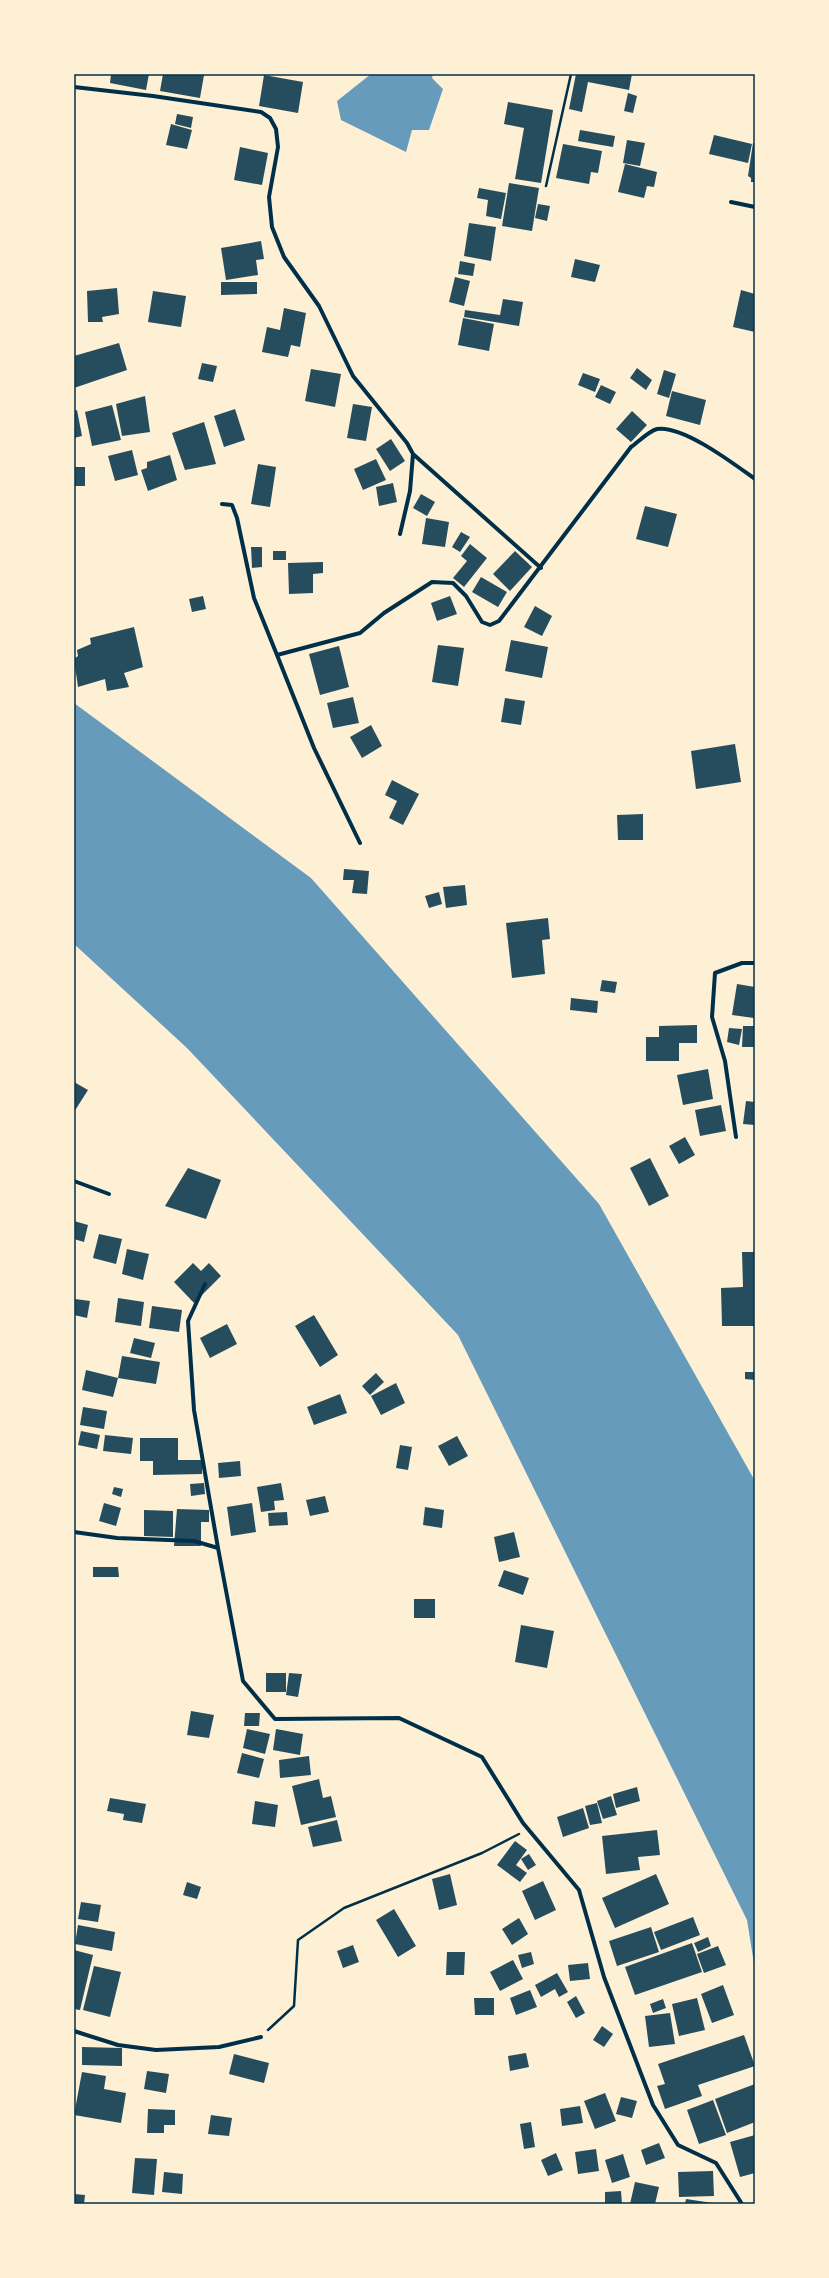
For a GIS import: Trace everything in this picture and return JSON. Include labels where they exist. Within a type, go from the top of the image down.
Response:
[{"type":"street","points":[[74,87],[153,96],[261,112],[270,118],[276,129],[278,147],[269,197],[272,228],[284,257],[319,306],[353,376],[407,443],[413,454],[541,568]]},
{"type":"street","points":[[732,202],[755,207]]},
{"type":"street","points":[[277,655],[360,633],[384,613],[432,582],[453,583],[466,596],[482,622],[490,625],[499,621],[541,568],[631,447],[656,429],[677,430],[724,457],[755,479]]},
{"type":"street","points":[[400,534],[410,491],[413,454]]},
{"type":"street","points":[[222,504],[232,505],[238,518],[254,598],[314,748],[360,843]]},
{"type":"street","points":[[736,1137],[725,1061],[712,1017],[715,973],[742,963],[755,963]]},
{"type":"street","points":[[74,1181],[109,1194]]},
{"type":"street","points":[[205,1284],[188,1321],[194,1410],[243,1681],[275,1719],[399,1718],[482,1757],[528,1829],[579,1890],[604,1977],[653,2105],[678,2145],[716,2163],[742,2204]]},
{"type":"street","points":[[74,1532],[118,1538],[194,1541],[218,1548]]},
{"type":"street","points":[[74,2031],[118,2045],[156,2050],[220,2047],[261,2036]]},
{"type":"path","points":[[546,186],[571,74]]},
{"type":"path","points":[[261,2036],[294,2006],[298,1940],[344,1908],[482,1853],[528,1829]]},
{"type":"water","points":[[371,74],[433,74],[432,78],[443,89],[429,130],[412,130],[406,152],[341,120],[337,101]]},
{"type":"water","points":[[74,703],[311,878],[599,1204],[755,1481],[755,1970],[747,1920],[458,1335],[187,1048],[74,944]]},
{"type":"building","points":[[111,74],[149,74],[146,90],[110,83]]},
{"type":"building","points":[[163,74],[204,75],[200,98],[160,91]]},
{"type":"building","points":[[576,74],[632,74],[629,90],[588,82],[582,112],[569,109]]},
{"type":"building","points":[[264,75],[303,82],[298,113],[259,106]]},
{"type":"building","points":[[628,93],[637,96],[633,113],[624,111]]},
{"type":"building","points":[[508,102],[553,110],[541,183],[515,179],[524,128],[504,124]]},
{"type":"building","points":[[177,114],[193,117],[191,128],[175,124]]},
{"type":"building","points":[[171,124],[192,130],[187,149],[166,145]]},
{"type":"building","points":[[580,130],[615,136],[613,147],[578,141]]},
{"type":"building","points":[[714,135],[752,144],[748,163],[709,154]]},
{"type":"building","points":[[627,140],[645,143],[640,166],[623,163]]},
{"type":"building","points":[[753,143],[755,143],[755,182],[751,182],[751,178],[748,176]]},
{"type":"building","points":[[563,144],[602,151],[598,173],[591,172],[589,184],[556,178]]},
{"type":"building","points":[[240,147],[268,153],[262,185],[234,180]]},
{"type":"building","points":[[625,164],[657,172],[654,187],[647,186],[644,198],[618,192]]},
{"type":"building","points":[[509,183],[539,188],[532,231],[502,226]]},
{"type":"building","points":[[479,188],[506,193],[501,219],[486,216],[488,200],[477,198]]},
{"type":"building","points":[[538,204],[550,206],[547,221],[535,218]]},
{"type":"building","points":[[469,223],[496,227],[491,261],[464,256]]},
{"type":"building","points":[[261,241],[264,259],[256,260],[258,275],[226,280],[221,248]]},
{"type":"building","points":[[575,259],[600,265],[595,282],[571,277]]},
{"type":"building","points":[[460,261],[475,264],[473,276],[458,274]]},
{"type":"building","points":[[455,277],[470,281],[464,306],[449,302]]},
{"type":"building","points":[[221,282],[257,282],[257,294],[221,295]]},
{"type":"building","points":[[117,288],[119,314],[102,317],[103,322],[88,322],[87,291]]},
{"type":"building","points":[[741,290],[755,294],[755,332],[733,327]]},
{"type":"building","points":[[153,291],[186,296],[181,327],[148,322]]},
{"type":"building","points":[[503,299],[523,302],[519,326],[464,317],[465,310],[500,315]]},
{"type":"building","points":[[284,308],[306,313],[300,347],[291,345],[288,357],[262,352],[267,327],[280,330]]},
{"type":"building","points":[[463,318],[494,324],[489,351],[458,345]]},
{"type":"building","points":[[119,343],[127,370],[74,388],[74,356]]},
{"type":"building","points":[[202,363],[217,366],[213,382],[198,379]]},
{"type":"building","points":[[637,368],[652,380],[646,390],[630,378]]},
{"type":"building","points":[[311,369],[341,374],[335,407],[305,401]]},
{"type":"building","points":[[664,370],[676,374],[669,398],[657,394]]},
{"type":"building","points":[[583,373],[600,379],[595,392],[578,385]]},
{"type":"building","points":[[601,385],[616,392],[610,404],[595,397]]},
{"type":"building","points":[[672,391],[706,400],[700,425],[666,416]]},
{"type":"building","points":[[145,396],[150,432],[122,436],[116,404]]},
{"type":"building","points":[[353,404],[372,407],[366,441],[347,438]]},
{"type":"building","points":[[112,405],[121,440],[92,446],[85,412]]},
{"type":"building","points":[[235,409],[245,440],[224,447],[214,416]]},
{"type":"building","points":[[77,410],[82,436],[74,438],[74,411]]},
{"type":"building","points":[[632,411],[647,425],[631,442],[616,429]]},
{"type":"building","points":[[204,422],[216,464],[185,470],[172,433]]},
{"type":"building","points":[[391,439],[405,461],[390,471],[376,449]]},
{"type":"building","points":[[132,450],[138,475],[115,481],[108,456]]},
{"type":"building","points":[[170,455],[177,480],[148,491],[141,470],[147,468],[147,462]]},
{"type":"building","points":[[376,459],[386,480],[363,490],[354,469]]},
{"type":"building","points":[[258,464],[276,467],[270,507],[251,504]]},
{"type":"building","points":[[74,467],[85,467],[85,486],[74,486]]},
{"type":"building","points":[[393,483],[397,502],[379,506],[376,487]]},
{"type":"building","points":[[421,494],[435,502],[427,516],[413,508]]},
{"type":"building","points":[[645,506],[677,514],[668,547],[636,539]]},
{"type":"building","points":[[426,518],[449,522],[445,547],[422,544]]},
{"type":"building","points":[[461,532],[470,537],[460,552],[452,547]]},
{"type":"building","points":[[470,544],[487,558],[464,587],[453,578],[467,561],[461,556]]},
{"type":"building","points":[[251,547],[262,547],[262,567],[252,568]]},
{"type":"building","points":[[273,551],[286,551],[286,560],[273,560]]},
{"type":"building","points":[[515,551],[532,567],[510,591],[493,574]]},
{"type":"building","points":[[323,562],[323,573],[313,574],[313,593],[289,594],[288,563]]},
{"type":"building","points":[[481,577],[507,592],[498,607],[472,592]]},
{"type":"building","points":[[203,596],[206,609],[192,612],[189,599]]},
{"type":"building","points":[[450,596],[457,614],[437,621],[431,603]]},
{"type":"building","points":[[535,606],[552,616],[542,636],[524,627]]},
{"type":"building","points":[[134,627],[143,667],[124,673],[129,687],[107,691],[105,679],[78,687],[74,659],[78,656],[77,650],[91,644],[90,638]]},
{"type":"building","points":[[511,640],[548,647],[542,678],[505,671]]},
{"type":"building","points":[[438,645],[464,648],[458,686],[432,682]]},
{"type":"building","points":[[339,646],[349,687],[320,695],[309,654]]},
{"type":"building","points":[[353,697],[359,723],[333,728],[327,703]]},
{"type":"building","points":[[505,698],[525,701],[521,725],[501,722]]},
{"type":"building","points":[[371,725],[382,746],[362,758],[350,737]]},
{"type":"building","points":[[735,744],[741,782],[696,789],[691,751]]},
{"type":"building","points":[[392,780],[419,794],[403,825],[389,818],[397,801],[385,795]]},
{"type":"building","points":[[643,814],[643,840],[618,840],[617,815]]},
{"type":"building","points":[[344,869],[369,871],[367,894],[352,893],[354,880],[343,880]]},
{"type":"building","points":[[465,885],[467,905],[446,908],[443,887]]},
{"type":"building","points":[[439,892],[442,904],[429,908],[425,896]]},
{"type":"building","points":[[548,918],[550,939],[542,940],[545,974],[512,978],[506,923]]},
{"type":"building","points":[[602,980],[617,982],[615,993],[600,991]]},
{"type":"building","points":[[737,984],[755,987],[754,1018],[732,1015]]},
{"type":"building","points":[[571,998],[598,1001],[597,1013],[570,1010]]},
{"type":"building","points":[[697,1025],[697,1043],[679,1043],[679,1061],[646,1061],[646,1037],[659,1037],[659,1026]]},
{"type":"building","points":[[743,1026],[755,1026],[755,1047],[742,1047]]},
{"type":"building","points":[[729,1028],[742,1029],[739,1045],[727,1042]]},
{"type":"building","points":[[708,1069],[713,1099],[683,1105],[677,1075]]},
{"type":"building","points":[[74,1082],[88,1090],[74,1112]]},
{"type":"building","points":[[746,1101],[755,1102],[755,1125],[743,1124]]},
{"type":"building","points":[[721,1105],[726,1131],[700,1136],[695,1110]]},
{"type":"building","points":[[685,1137],[695,1155],[679,1164],[669,1146]]},
{"type":"building","points":[[650,1158],[669,1196],[649,1206],[630,1168]]},
{"type":"building","points":[[188,1168],[221,1180],[206,1219],[165,1206]]},
{"type":"building","points":[[74,1221],[88,1225],[84,1242],[74,1239]]},
{"type":"building","points":[[99,1234],[122,1239],[116,1264],[93,1258]]},
{"type":"building","points":[[127,1249],[149,1254],[143,1280],[122,1274]]},
{"type":"building","points":[[742,1252],[755,1252],[755,1326],[722,1326],[721,1288],[743,1287]]},
{"type":"building","points":[[193,1263],[201,1271],[209,1263],[221,1276],[194,1303],[174,1282]]},
{"type":"building","points":[[118,1298],[144,1302],[141,1326],[115,1322]]},
{"type":"building","points":[[75,1299],[90,1301],[87,1318],[74,1315]]},
{"type":"building","points":[[152,1306],[182,1310],[179,1332],[149,1328]]},
{"type":"building","points":[[314,1315],[338,1355],[320,1367],[295,1326]]},
{"type":"building","points":[[227,1324],[237,1344],[210,1358],[200,1338]]},
{"type":"building","points":[[134,1338],[155,1343],[151,1358],[130,1353]]},
{"type":"building","points":[[122,1356],[160,1362],[156,1384],[118,1378]]},
{"type":"building","points":[[86,1370],[118,1378],[113,1397],[82,1390]]},
{"type":"building","points":[[745,1372],[755,1372],[755,1380],[745,1379]]},
{"type":"building","points":[[376,1373],[384,1382],[370,1395],[362,1386]]},
{"type":"building","points":[[396,1383],[405,1403],[381,1415],[371,1396]]},
{"type":"building","points":[[340,1394],[347,1413],[314,1425],[307,1407]]},
{"type":"building","points":[[83,1407],[107,1411],[104,1429],[80,1425]]},
{"type":"building","points":[[81,1431],[100,1435],[97,1449],[78,1445]]},
{"type":"building","points":[[105,1435],[133,1438],[131,1454],[103,1451]]},
{"type":"building","points":[[457,1436],[468,1456],[449,1466],[438,1446]]},
{"type":"building","points":[[140,1438],[178,1438],[178,1460],[202,1460],[202,1474],[153,1475],[153,1461],[140,1461]]},
{"type":"building","points":[[400,1445],[412,1447],[408,1470],[396,1468]]},
{"type":"building","points":[[240,1461],[241,1476],[219,1478],[218,1463]]},
{"type":"building","points":[[204,1483],[205,1494],[191,1496],[190,1484]]},
{"type":"building","points":[[281,1483],[284,1500],[274,1501],[275,1510],[261,1512],[257,1487]]},
{"type":"building","points":[[114,1487],[123,1489],[121,1497],[112,1494]]},
{"type":"building","points":[[325,1496],[329,1512],[310,1516],[306,1500]]},
{"type":"building","points":[[104,1503],[121,1508],[116,1526],[99,1521]]},
{"type":"building","points":[[252,1503],[256,1532],[231,1536],[227,1507]]},
{"type":"building","points":[[425,1507],[444,1510],[442,1528],[423,1525]]},
{"type":"building","points":[[177,1509],[209,1510],[209,1522],[201,1522],[201,1546],[174,1546]]},
{"type":"building","points":[[144,1510],[173,1511],[173,1537],[144,1536]]},
{"type":"building","points":[[287,1512],[288,1525],[269,1526],[268,1513]]},
{"type":"building","points":[[514,1532],[520,1557],[499,1562],[494,1537]]},
{"type":"building","points":[[93,1567],[118,1567],[119,1577],[93,1577]]},
{"type":"building","points":[[504,1570],[529,1578],[523,1595],[498,1586]]},
{"type":"building","points":[[414,1599],[435,1599],[435,1618],[414,1618]]},
{"type":"building","points":[[521,1625],[554,1631],[547,1668],[515,1662]]},
{"type":"building","points":[[266,1673],[286,1673],[286,1692],[266,1692]]},
{"type":"building","points":[[289,1673],[302,1674],[298,1697],[286,1695]]},
{"type":"building","points":[[191,1711],[214,1715],[209,1738],[187,1735]]},
{"type":"building","points":[[245,1713],[260,1713],[259,1726],[244,1726]]},
{"type":"building","points":[[247,1729],[270,1734],[265,1754],[243,1748]]},
{"type":"building","points":[[276,1729],[303,1734],[300,1755],[273,1750]]},
{"type":"building","points":[[242,1753],[264,1759],[259,1778],[237,1773]]},
{"type":"building","points":[[309,1756],[311,1775],[280,1778],[279,1760]]},
{"type":"building","points":[[319,1779],[323,1798],[331,1796],[336,1817],[301,1825],[292,1786]]},
{"type":"building","points":[[637,1787],[640,1801],[616,1808],[613,1794]]},
{"type":"building","points":[[611,1796],[617,1815],[603,1819],[597,1801]]},
{"type":"building","points":[[110,1798],[146,1804],[142,1823],[123,1820],[124,1814],[107,1811]]},
{"type":"building","points":[[255,1801],[278,1805],[275,1827],[252,1824]]},
{"type":"building","points":[[597,1803],[602,1823],[590,1825],[585,1806]]},
{"type":"building","points":[[583,1808],[589,1828],[563,1837],[557,1817]]},
{"type":"building","points":[[337,1820],[342,1841],[313,1847],[308,1827]]},
{"type":"building","points":[[657,1830],[660,1855],[638,1857],[640,1870],[606,1874],[602,1836]]},
{"type":"building","points":[[515,1841],[527,1850],[516,1865],[527,1873],[520,1882],[497,1865]]},
{"type":"building","points":[[529,1854],[536,1865],[528,1870],[521,1859]]},
{"type":"building","points":[[450,1874],[457,1905],[439,1910],[432,1879]]},
{"type":"building","points":[[656,1874],[669,1904],[615,1928],[602,1898]]},
{"type":"building","points":[[543,1881],[556,1910],[535,1920],[522,1891]]},
{"type":"building","points":[[187,1882],[201,1887],[197,1899],[183,1895]]},
{"type":"building","points":[[81,1902],[101,1905],[98,1922],[78,1919]]},
{"type":"building","points":[[394,1909],[416,1946],[398,1957],[376,1920]]},
{"type":"building","points":[[693,1917],[700,1935],[661,1950],[654,1932]]},
{"type":"building","points":[[519,1918],[528,1934],[512,1945],[502,1929]]},
{"type":"building","points":[[78,1925],[115,1932],[112,1951],[75,1944]]},
{"type":"building","points":[[651,1927],[659,1952],[617,1966],[609,1941]]},
{"type":"building","points":[[708,1937],[711,1946],[698,1952],[694,1943]]},
{"type":"building","points":[[692,1943],[702,1972],[635,1995],[625,1967]]},
{"type":"building","points":[[353,1945],[359,1962],[343,1968],[337,1951]]},
{"type":"building","points":[[718,1946],[726,1965],[704,1973],[697,1954]]},
{"type":"building","points":[[74,1950],[93,1955],[80,2010],[74,2009]]},
{"type":"building","points":[[447,1952],[465,1952],[464,1975],[446,1975]]},
{"type":"building","points":[[531,1952],[534,1964],[522,1968],[518,1955]]},
{"type":"building","points":[[513,1960],[523,1979],[500,1991],[490,1972]]},
{"type":"building","points":[[588,1963],[590,1979],[570,1981],[568,1965]]},
{"type":"building","points":[[94,1966],[121,1972],[110,2017],[83,2010]]},
{"type":"building","points":[[557,1973],[568,1992],[559,1997],[555,1989],[541,1997],[535,1985]]},
{"type":"building","points":[[723,1985],[734,2015],[712,2023],[701,1994]]},
{"type":"building","points":[[530,1990],[537,2007],[516,2015],[510,1998]]},
{"type":"building","points":[[576,1996],[585,2013],[576,2018],[567,2002]]},
{"type":"building","points":[[474,1998],[494,1998],[494,2015],[475,2015]]},
{"type":"building","points":[[697,1998],[705,2030],[679,2036],[672,2004]]},
{"type":"building","points":[[663,1999],[666,2008],[653,2013],[650,2004]]},
{"type":"building","points":[[670,2013],[675,2044],[649,2047],[645,2016]]},
{"type":"building","points":[[602,2026],[613,2034],[604,2047],[593,2040]]},
{"type":"building","points":[[744,2035],[755,2066],[698,2085],[702,2096],[665,2109],[657,2086],[665,2084],[658,2064]]},
{"type":"building","points":[[82,2047],[122,2048],[122,2066],[82,2065]]},
{"type":"building","points":[[526,2053],[529,2067],[510,2071],[508,2056]]},
{"type":"building","points":[[234,2054],[269,2063],[264,2083],[229,2074]]},
{"type":"building","points":[[147,2071],[169,2074],[166,2093],[144,2089]]},
{"type":"building","points":[[82,2072],[106,2076],[104,2089],[126,2093],[121,2123],[74,2115]]},
{"type":"building","points":[[755,2084],[755,2122],[727,2133],[715,2099]]},
{"type":"building","points":[[605,2093],[616,2121],[595,2129],[584,2101]]},
{"type":"building","points":[[621,2097],[637,2101],[632,2118],[616,2114]]},
{"type":"building","points":[[713,2100],[726,2135],[699,2144],[687,2110]]},
{"type":"building","points":[[580,2106],[583,2123],[562,2126],[560,2109]]},
{"type":"building","points":[[148,2109],[175,2110],[175,2125],[164,2125],[164,2133],[147,2133]]},
{"type":"building","points":[[211,2115],[232,2118],[229,2136],[208,2134]]},
{"type":"building","points":[[531,2122],[535,2147],[524,2149],[520,2124]]},
{"type":"building","points":[[755,2135],[755,2173],[740,2177],[730,2142]]},
{"type":"building","points":[[659,2143],[665,2158],[646,2165],[641,2150]]},
{"type":"building","points":[[596,2149],[599,2171],[578,2174],[575,2152]]},
{"type":"building","points":[[556,2153],[563,2170],[548,2176],[541,2160]]},
{"type":"building","points":[[623,2154],[630,2177],[612,2183],[605,2160]]},
{"type":"building","points":[[135,2158],[157,2159],[154,2195],[132,2193]]},
{"type":"building","points":[[713,2171],[714,2196],[679,2197],[678,2172]]},
{"type":"building","points":[[164,2172],[183,2174],[182,2194],[162,2192]]},
{"type":"building","points":[[635,2182],[659,2187],[655,2204],[630,2204]]},
{"type":"building","points":[[621,2191],[622,2204],[605,2204],[605,2192]]},
{"type":"building","points":[[74,2194],[85,2195],[84,2204],[74,2204]]},
{"type":"building","points":[[686,2199],[713,2203],[713,2204],[685,2204]]}]
